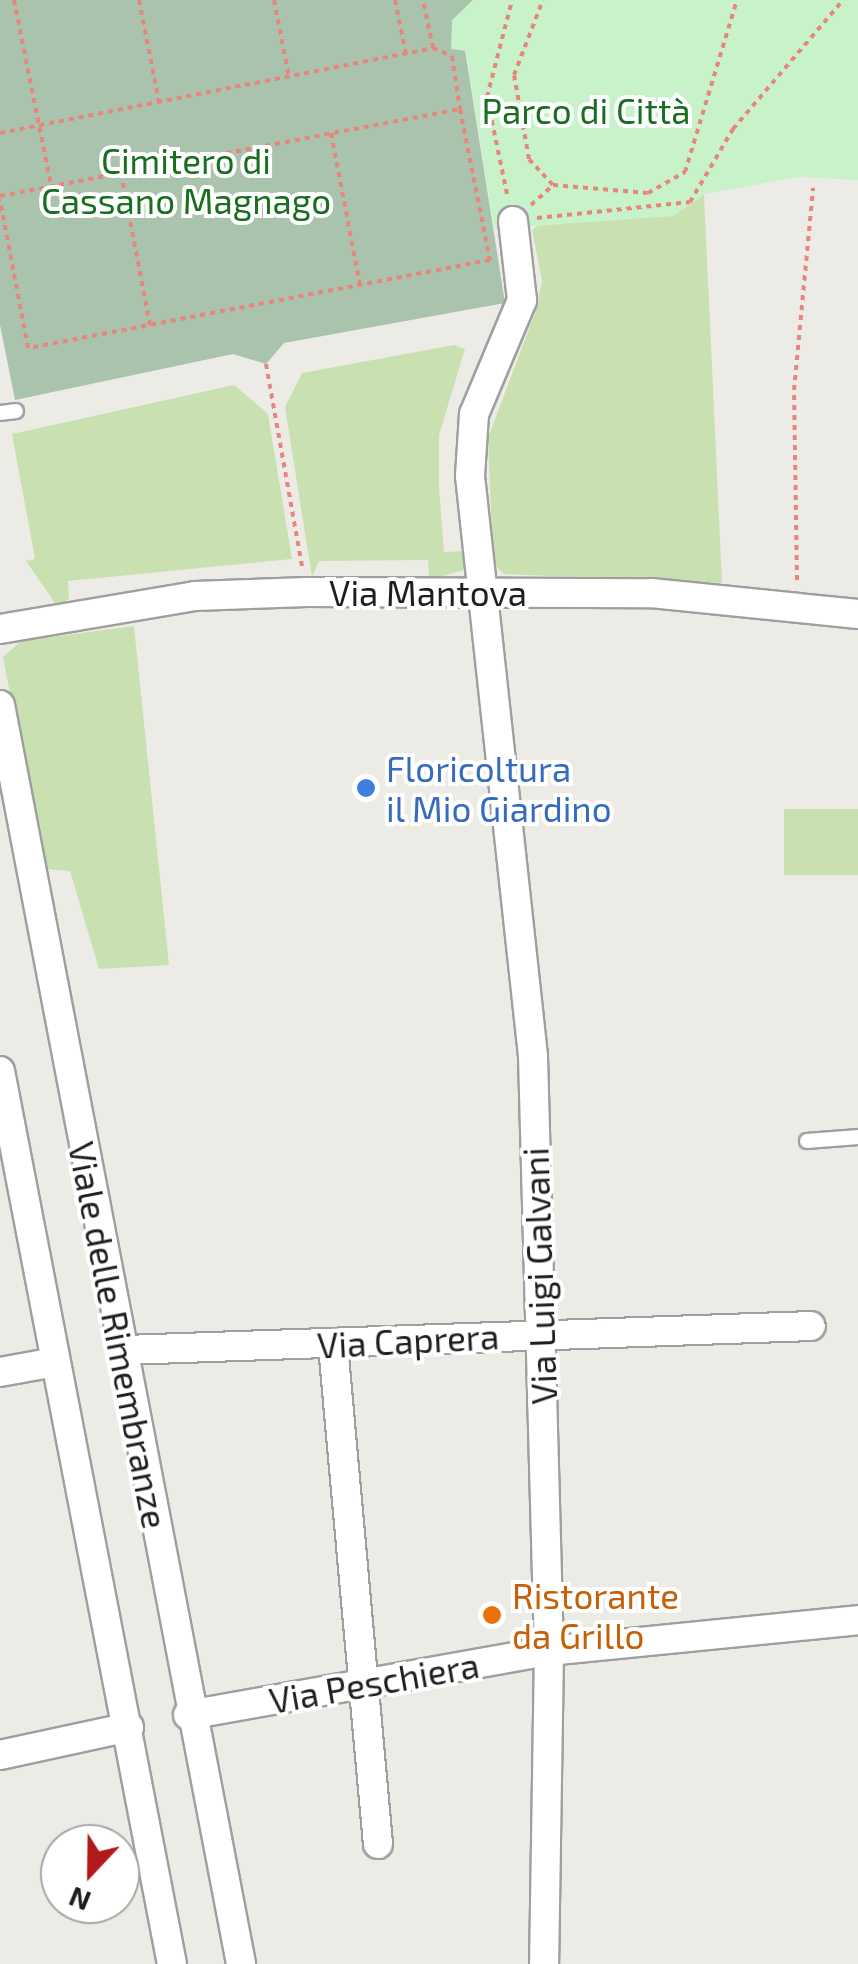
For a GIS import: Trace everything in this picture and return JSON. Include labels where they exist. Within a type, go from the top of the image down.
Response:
[{"type":"street","name":"Via Luigi Galvani","points":[[513,222],[522,300],[474,414],[469,452],[533,1056],[549,1652],[544,1964]]},
{"type":"street","name":"Via Mantova","points":[[0,629],[196,596],[306,592],[651,594],[858,614]]},
{"type":"street","name":"Viale delle Rimembranze","points":[[0,705],[125,1350],[188,1715],[241,1964]]},
{"type":"street","name":"Viale delle Rimembranze","points":[[0,1071],[172,1964]]},
{"type":"street","name":"Via Caprera","points":[[125,1350],[332,1346],[541,1334],[811,1326]]},
{"type":"street","points":[[332,1346],[378,1844]]},
{"type":"street","points":[[0,1372],[55,1362]]},
{"type":"street","name":"Via Peschiera","points":[[188,1715],[549,1652],[858,1620]]},
{"type":"street","points":[[0,1755],[129,1727]]},
{"type":"lane","points":[[0,413],[16,411]]},
{"type":"lane","points":[[807,1141],[858,1137]]},
{"type":"path","points":[[14,0],[51,186]]},
{"type":"path","points":[[139,0],[159,102]]},
{"type":"path","points":[[274,0],[289,76]]},
{"type":"path","points":[[395,0],[406,54]]},
{"type":"path","points":[[425,0],[433,48]]},
{"type":"path","points":[[512,0],[487,97],[513,222]]},
{"type":"path","points":[[543,0],[514,75],[529,159],[553,185],[648,193],[685,172],[736,0]]},
{"type":"path","points":[[513,222],[690,202],[733,128],[842,0]]},
{"type":"path","points":[[0,133],[433,48],[452,56],[490,260],[28,348],[0,198],[460,109]]},
{"type":"path","points":[[331,133],[360,285]]},
{"type":"path","points":[[121,173],[150,325]]},
{"type":"path","points":[[513,222],[553,185]]},
{"type":"path","points":[[798,610],[794,390],[813,188]]},
{"type":"path","points":[[266,364],[306,592]]},
{"type":"green space","name":"Cimitero di Cassano Magnago","points":[[0,0],[474,0],[452,49],[465,50],[505,303],[284,343],[266,364],[233,354],[15,400],[0,325]]},
{"type":"green space","name":"Parco di Città","points":[[473,0],[858,0],[858,180],[798,177],[705,194],[673,216],[494,229],[466,51],[451,49],[452,20]]},
{"type":"green space","points":[[704,194],[722,583],[504,574],[493,564],[488,438],[536,310],[542,281],[532,230],[544,221],[673,216]]},
{"type":"green space","points":[[454,345],[465,349],[439,435],[439,488],[444,552],[465,551],[464,570],[429,580],[428,560],[319,561],[312,577],[285,407],[302,373]]},
{"type":"green space","points":[[234,385],[268,414],[292,559],[68,581],[69,599],[57,606],[26,561],[35,559],[12,434]]},
{"type":"green space","points":[[134,626],[169,965],[99,969],[70,871],[43,869],[3,657],[21,641]]},
{"type":"green space","points":[[784,809],[858,809],[858,875],[784,875]]},
{"type":"place","name":"Floricoltura il Mio Giardino","points":[[366,788]]},
{"type":"place","name":"Ristorante da Grillo","points":[[492,1615]]}]
